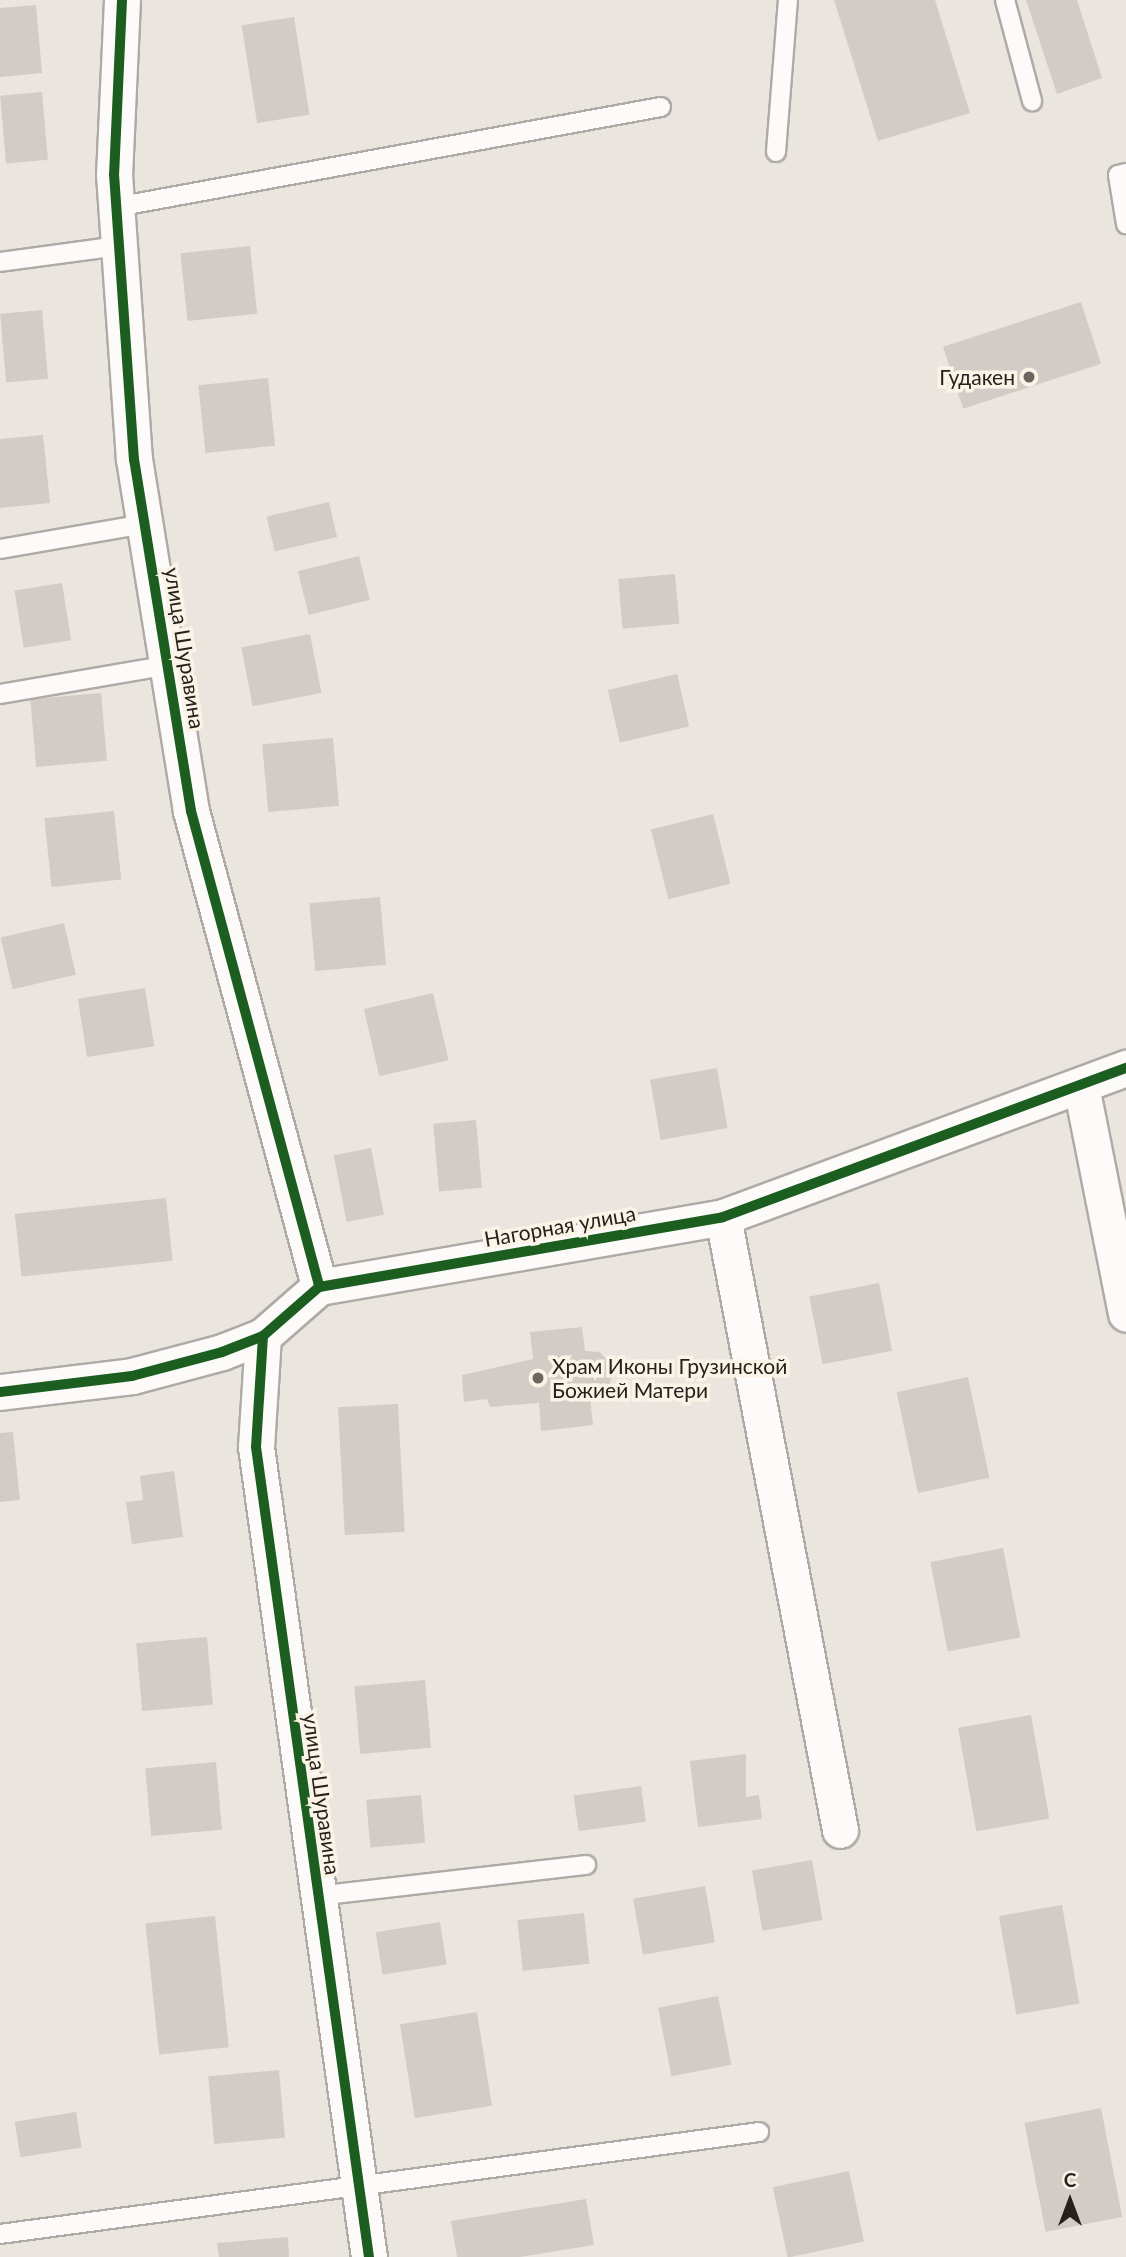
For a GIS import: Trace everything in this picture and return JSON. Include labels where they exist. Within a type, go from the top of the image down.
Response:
[{"type":"street","name":"улица Шуравина","points":[[122,0],[117,206],[145,524],[191,811],[319,1287]]},
{"type":"street","name":"Нагорная улица","points":[[319,1287],[723,1217],[1126,1068]]},
{"type":"street","points":[[1081,1086],[1126,1314]]},
{"type":"street","points":[[723,1217],[840,1830]]},
{"type":"street","points":[[0,1392],[132,1376],[263,1336],[319,1287]]},
{"type":"street","name":"улица Шуравина","points":[[263,1336],[256,1447],[356,2185],[369,2257]]},
{"type":"lane","points":[[776,152],[788,0]]},
{"type":"lane","points":[[1004,0],[1032,101]]},
{"type":"lane","points":[[117,206],[661,107]]},
{"type":"lane","points":[[1126,173],[1118,175],[1126,224]]},
{"type":"lane","points":[[0,262],[119,246]]},
{"type":"lane","points":[[0,549],[145,524]]},
{"type":"lane","points":[[0,694],[169,665]]},
{"type":"lane","points":[[317,1896],[586,1865]]},
{"type":"lane","points":[[0,2234],[759,2132]]},
{"type":"building","points":[[834,0],[935,0],[970,113],[878,141]]},
{"type":"building","points":[[1026,0],[1077,0],[1102,78],[1057,94]]},
{"type":"building","points":[[36,5],[42,73],[0,77],[0,8]]},
{"type":"building","points":[[294,17],[309,115],[257,123],[242,25]]},
{"type":"building","points":[[42,92],[48,160],[6,163],[0,96]]},
{"type":"building","points":[[250,246],[257,314],[187,321],[180,253]]},
{"type":"building","points":[[1081,302],[1101,364],[963,409],[943,347]]},
{"type":"building","points":[[42,310],[48,379],[6,382],[0,314]]},
{"type":"building","points":[[268,378],[275,446],[205,453],[198,385]]},
{"type":"building","points":[[43,435],[50,503],[0,508],[0,439]]},
{"type":"building","points":[[329,502],[337,537],[275,551],[267,516]]},
{"type":"building","points":[[359,556],[370,600],[309,615],[298,571]]},
{"type":"building","points":[[675,574],[679,624],[623,629],[618,579]]},
{"type":"building","points":[[62,583],[71,640],[24,648],[15,591]]},
{"type":"building","points":[[310,634],[321,693],[253,706],[241,647]]},
{"type":"building","points":[[677,674],[689,727],[620,743],[608,690]]},
{"type":"building","points":[[101,693],[107,761],[36,767],[30,699]]},
{"type":"building","points":[[333,738],[339,806],[268,812],[262,744]]},
{"type":"building","points":[[114,811],[121,880],[52,887],[44,818]]},
{"type":"building","points":[[713,814],[730,884],[668,899],[651,829]]},
{"type":"building","points":[[380,897],[386,965],[315,971],[309,903]]},
{"type":"building","points":[[64,923],[76,975],[13,989],[1,938]]},
{"type":"building","points":[[145,988],[154,1046],[87,1057],[78,999]]},
{"type":"building","points":[[433,993],[449,1060],[379,1076],[364,1009]]},
{"type":"building","points":[[717,1068],[728,1128],[661,1140],[650,1080]]},
{"type":"building","points":[[476,1120],[482,1188],[439,1191],[433,1124]]},
{"type":"building","points":[[371,1148],[384,1215],[347,1222],[334,1155]]},
{"type":"building","points":[[166,1198],[173,1261],[21,1277],[15,1214]]},
{"type":"building","points":[[879,1283],[892,1351],[822,1364],[809,1297]]},
{"type":"building","name":"Храм Иконы Грузинской Божией Матери","points":[[582,1327],[585,1351],[600,1352],[614,1369],[608,1390],[590,1398],[593,1425],[541,1431],[539,1403],[490,1407],[487,1399],[464,1402],[462,1375],[533,1359],[530,1332]]},
{"type":"building","points":[[968,1377],[989,1478],[918,1493],[897,1392]]},
{"type":"building","points":[[398,1404],[405,1532],[345,1535],[338,1407]]},
{"type":"building","points":[[13,1432],[20,1500],[0,1502],[0,1433]]},
{"type":"building","points":[[174,1471],[183,1537],[132,1544],[126,1502],[143,1500],[140,1476]]},
{"type":"building","points":[[1003,1548],[1020,1637],[948,1651],[930,1562]]},
{"type":"building","points":[[207,1637],[213,1705],[142,1711],[136,1643]]},
{"type":"building","points":[[425,1680],[431,1748],[360,1754],[354,1686]]},
{"type":"building","points":[[1031,1715],[1049,1818],[976,1831],[958,1728]]},
{"type":"building","points":[[746,1754],[746,1797],[759,1795],[762,1819],[698,1827],[690,1761]]},
{"type":"building","points":[[216,1762],[222,1830],[151,1836],[145,1768]]},
{"type":"building","points":[[641,1786],[646,1822],[579,1831],[574,1795]]},
{"type":"building","points":[[421,1795],[425,1843],[370,1848],[366,1800]]},
{"type":"building","points":[[812,1860],[823,1920],[763,1931],[752,1871]]},
{"type":"building","points":[[705,1886],[715,1942],[643,1955],[633,1899]]},
{"type":"building","points":[[1062,1905],[1079,2003],[1016,2015],[999,1916]]},
{"type":"building","points":[[584,1913],[589,1964],[523,1971],[517,1920]]},
{"type":"building","points":[[215,1916],[229,2047],[159,2055],[145,1923]]},
{"type":"building","points":[[440,1922],[447,1964],[383,1975],[376,1932]]},
{"type":"building","points":[[718,1996],[731,2065],[671,2076],[658,2008]]},
{"type":"building","points":[[477,2012],[492,2106],[415,2118],[400,2024]]},
{"type":"building","points":[[279,2070],[285,2138],[214,2144],[208,2076]]},
{"type":"building","points":[[1101,2108],[1122,2217],[1046,2232],[1024,2123]]},
{"type":"building","points":[[76,2112],[82,2148],[20,2157],[15,2122]]},
{"type":"building","points":[[849,2171],[864,2241],[788,2257],[773,2187]]},
{"type":"building","points":[[586,2199],[594,2245],[520,2257],[457,2257],[451,2221]]},
{"type":"building","points":[[288,2237],[289,2257],[219,2257],[217,2243]]},
{"type":"cycle path","points":[[122,0],[114,174],[134,459],[191,811],[319,1287]]},
{"type":"cycle path","points":[[0,1392],[132,1376],[222,1352],[263,1336],[319,1287],[723,1217],[1126,1068]]},
{"type":"cycle path","points":[[263,1336],[256,1447],[369,2257]]},
{"type":"place","name":"Гудакен","points":[[1029,377]]},
{"type":"place","name":"Храм Иконы Грузинской Божией Матери","points":[[538,1378]]}]
